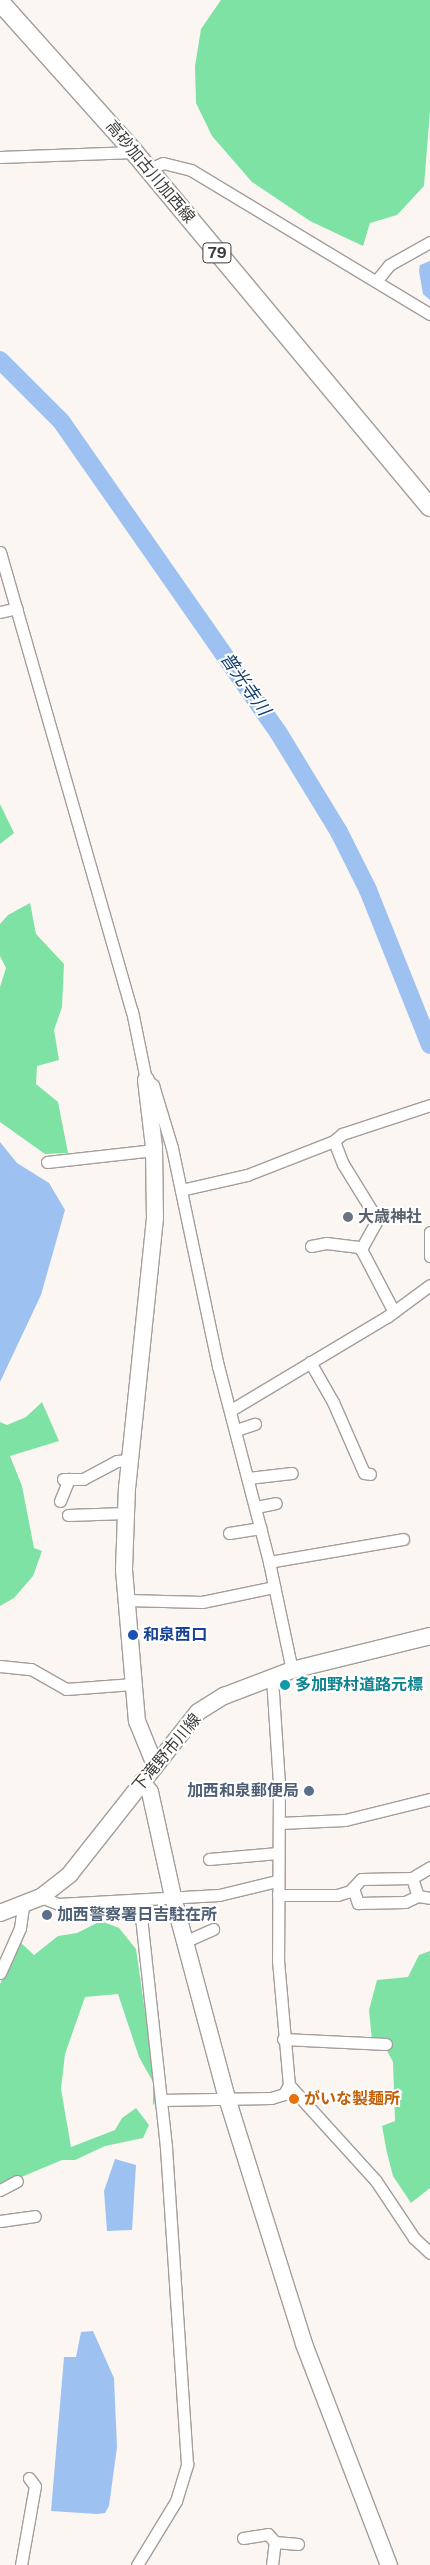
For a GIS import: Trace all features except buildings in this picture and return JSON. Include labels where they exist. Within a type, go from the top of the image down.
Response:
[{"type":"main road","name":"高砂加古川加西線","points":[[0,2],[149,169],[430,507]]},
{"type":"street","points":[[0,157],[134,152]]},
{"type":"street","points":[[149,169],[163,163],[191,170],[377,280],[430,314]]},
{"type":"street","points":[[377,280],[389,265],[430,242]]},
{"type":"street","points":[[0,552],[132,1011],[146,1080],[154,1148],[155,1218],[129,1460],[126,1513],[126,1600],[137,1721],[155,1765]]},
{"type":"street","points":[[0,612],[17,608]]},
{"type":"street","points":[[146,1080],[153,1085],[172,1148],[231,1410],[269,1562],[292,1670]]},
{"type":"street","points":[[181,1190],[247,1176],[334,1141],[342,1134],[430,1104]]},
{"type":"street","points":[[334,1141],[376,1222],[361,1247]]},
{"type":"street","points":[[47,1162],[154,1148],[172,1148]]},
{"type":"street","points":[[430,1232],[430,1256]]},
{"type":"street","points":[[311,1246],[326,1243],[361,1247]]},
{"type":"street","points":[[361,1247],[394,1312]]},
{"type":"street","points":[[231,1410],[394,1312],[430,1285]]},
{"type":"street","points":[[310,1362],[334,1402],[364,1473],[370,1474]]},
{"type":"street","points":[[236,1430],[255,1424]]},
{"type":"street","points":[[60,1501],[66,1479],[83,1479],[117,1461],[129,1460]]},
{"type":"street","points":[[248,1478],[292,1472]]},
{"type":"street","points":[[256,1507],[276,1503]]},
{"type":"street","points":[[68,1515],[126,1513]]},
{"type":"street","points":[[229,1533],[261,1528]]},
{"type":"street","points":[[269,1562],[403,1539]]},
{"type":"street","points":[[126,1600],[202,1602],[274,1586]]},
{"type":"street","name":"下滝野市川線","points":[[0,1913],[23,1907],[42,1897],[70,1874],[198,1712],[224,1696],[292,1670],[430,1636]]},
{"type":"street","points":[[0,1666],[31,1669],[66,1689],[133,1684]]},
{"type":"street","points":[[272,1678],[279,1823],[277,1881],[283,2039],[289,2085],[376,2181],[414,2238],[430,2253]]},
{"type":"street","points":[[142,1782],[150,1792],[184,1942],[227,2098],[304,2344],[389,2565]]},
{"type":"street","points":[[279,1823],[345,1820],[430,1799]]},
{"type":"street","points":[[209,1859],[278,1853]]},
{"type":"street","points":[[278,1895],[337,1896],[366,1878],[412,1878],[430,1867]]},
{"type":"street","points":[[412,1878],[418,1896]]},
{"type":"street","points":[[42,1897],[58,1904],[220,1895],[277,1881]]},
{"type":"street","points":[[352,1888],[358,1903],[405,1902],[418,1896],[430,1898]]},
{"type":"street","points":[[137,2565],[176,2501],[187,2464],[160,2100],[139,1900]]},
{"type":"street","points":[[0,1973],[20,1928],[23,1907]]},
{"type":"street","points":[[184,1942],[214,1929]]},
{"type":"street","points":[[283,2039],[386,2044]]},
{"type":"street","points":[[160,2100],[271,2098],[284,2094],[289,2085]]},
{"type":"street","points":[[0,2190],[17,2180]]},
{"type":"street","points":[[0,2221],[35,2216]]},
{"type":"street","points":[[21,2565],[35,2486],[29,2478]]},
{"type":"street","points":[[243,2538],[268,2534],[274,2542],[272,2565]]},
{"type":"street","points":[[274,2542],[298,2544]]},
{"type":"green space","points":[[221,0],[430,0],[430,111],[424,186],[397,215],[370,223],[363,246],[310,221],[252,182],[212,136],[196,103],[195,66],[201,29]]},
{"type":"green space","points":[[0,804],[14,833],[0,844]]},
{"type":"green space","points":[[30,903],[36,934],[64,964],[62,1007],[54,1030],[59,1060],[37,1066],[36,1084],[58,1102],[68,1153],[45,1154],[0,1122],[0,987],[6,968],[0,956],[0,924],[8,915]]},
{"type":"green space","points":[[42,1402],[59,1441],[10,1456],[22,1486],[34,1548],[42,1551],[33,1576],[14,1598],[0,1606],[0,1422],[7,1425],[26,1417]]},
{"type":"green space","points":[[101,1921],[119,1928],[136,1949],[158,2101],[153,2105],[153,2082],[139,2057],[118,1994],[85,1997],[65,2054],[61,2089],[71,2147],[115,2130],[122,2118],[136,2108],[149,2125],[143,2138],[105,2146],[75,2160],[62,2160],[0,2186],[0,1984],[19,1941],[34,1955],[58,1936],[77,1933]]},
{"type":"green space","points":[[430,1951],[430,2188],[411,2203],[393,2176],[387,2153],[382,2126],[395,2121],[393,2062],[384,2045],[372,2041],[369,2010],[377,1980],[408,1977],[419,1955]]},
{"type":"water","points":[[430,261],[430,300],[423,294],[419,271],[420,265]]},
{"type":"water","points":[[0,1142],[17,1163],[49,1183],[65,1210],[41,1295],[0,1382]]},
{"type":"water","points":[[115,2159],[136,2165],[132,2230],[107,2231],[104,2191]]},
{"type":"water","points":[[93,2331],[114,2378],[117,2447],[109,2506],[105,2513],[97,2514],[51,2511],[64,2357],[76,2357],[81,2332]]},
{"type":"waterway","name":"普光寺川","points":[[0,360],[61,421],[278,732],[339,832],[368,890],[430,1045]]},
{"type":"place","name":"大歳神社","points":[[348,1217]]},
{"type":"place","name":"和泉西口","points":[[133,1635]]},
{"type":"place","name":"多加野村道路元標","points":[[285,1685]]},
{"type":"place","name":"加西和泉郵便局","points":[[309,1791]]},
{"type":"place","name":"加西警察署日吉駐在所","points":[[47,1915]]},
{"type":"place","name":"がいな製麺所","points":[[294,2099]]}]
